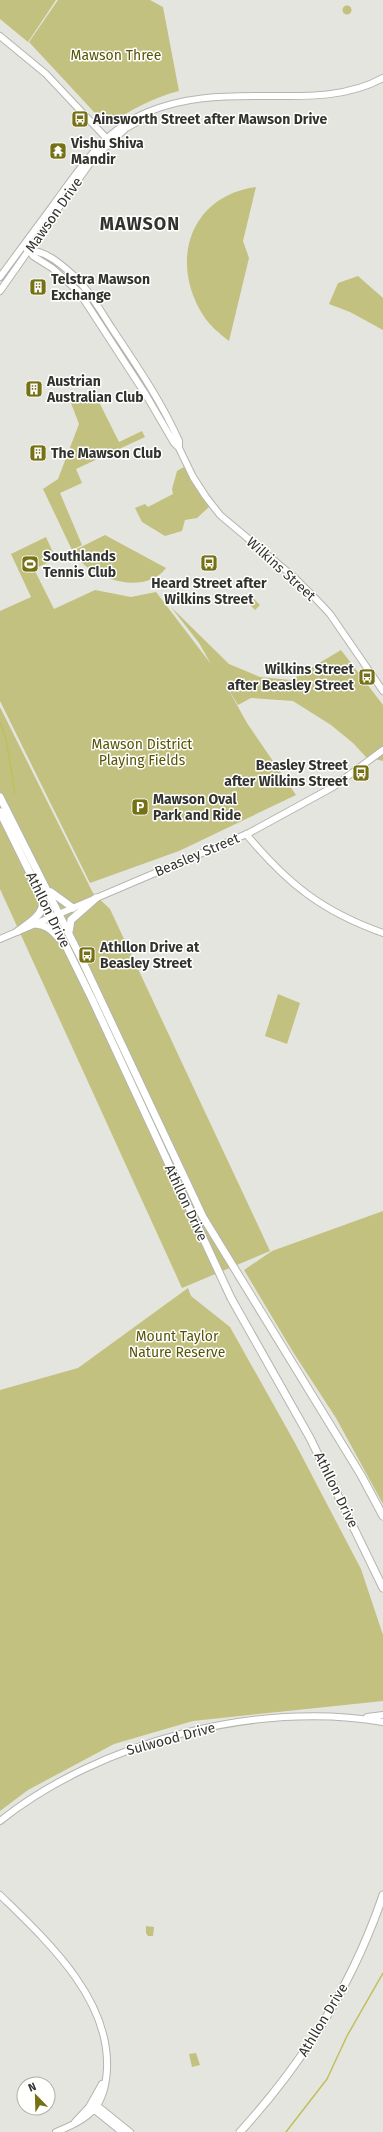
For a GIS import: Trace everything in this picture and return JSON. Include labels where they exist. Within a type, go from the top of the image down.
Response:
[{"type":"main road","points":[[0,36],[46,74],[107,141]]},
{"type":"main road","name":"Mawson Drive","points":[[0,277],[90,155],[137,117],[171,105],[211,96],[316,96],[356,90],[383,78]]},
{"type":"main road","name":"Mawson Drive","points":[[0,291],[107,141]]},
{"type":"main road","points":[[18,252],[29,250],[27,241]]},
{"type":"main road","name":"Wilkins Street","points":[[29,250],[33,256],[52,268],[79,292],[146,395],[174,443],[179,448],[193,477],[220,515],[295,578],[330,614],[383,691]]},
{"type":"main road","name":"Beasley Street","points":[[0,939],[247,833],[329,789],[382,751]]},
{"type":"main road","name":"Athllon Drive","points":[[0,798],[69,932],[203,1217],[361,1475],[383,1516]]},
{"type":"main road","name":"Athllon Drive","points":[[0,812],[66,945],[231,1298],[310,1438],[383,1588]]},
{"type":"main road","points":[[247,833],[290,881],[335,913],[383,933]]},
{"type":"main road","points":[[44,882],[54,896],[73,908]]},
{"type":"main road","points":[[69,932],[71,920],[96,898]]},
{"type":"main road","points":[[18,931],[37,916],[43,904],[43,899]]},
{"type":"main road","points":[[35,924],[43,925],[51,929],[66,945]]},
{"type":"main road","name":"Sulwood Drive","points":[[0,1820],[32,1798],[73,1775],[114,1756],[164,1738],[206,1728],[269,1719],[359,1718],[383,1715]]},
{"type":"main road","name":"Sulwood Drive","points":[[359,1718],[383,1722]]},
{"type":"main road","points":[[0,1895],[42,1935],[63,1961],[82,1989],[105,2038],[107,2072],[102,2095],[106,2115],[122,2132]]},
{"type":"main road","name":"Athllon Drive","points":[[240,2132],[272,2096],[314,2037],[343,1988],[367,1936],[383,1895]]},
{"type":"main road","points":[[86,2118],[93,2106],[107,2072]]},
{"type":"main road","points":[[58,2131],[75,2122],[93,2106],[102,2095]]},
{"type":"main road","points":[[93,2106],[130,2132]]},
{"type":"main road","points":[[58,2131],[73,2126],[86,2118],[106,2115]]},
{"type":"green space","points":[[0,0],[56,0],[28,42],[0,19]]},
{"type":"green space","name":"Mawson Three","points":[[58,0],[150,0],[163,7],[179,91],[142,105],[107,126],[29,42]]},
{"type":"green space","points":[[347,5],[352,10],[347,15],[342,10]]},
{"type":"green space","points":[[256,187],[243,241],[249,258],[229,341],[205,319],[203,315],[193,294],[188,273],[187,253],[192,234],[201,217],[215,203],[233,193]]},
{"type":"green space","points":[[358,276],[383,298],[383,330],[350,312],[329,304],[338,283]]},
{"type":"green space","points":[[94,392],[119,442],[142,431],[145,437],[76,469],[82,483],[60,493],[82,545],[72,550],[43,489],[58,479],[79,424],[71,403]]},
{"type":"green space","points":[[184,467],[209,507],[197,518],[185,520],[182,531],[165,536],[142,522],[135,508],[145,504],[148,507],[173,494],[172,489],[177,471]]},
{"type":"green space","points":[[105,535],[166,568],[158,576],[139,582],[116,581],[96,573],[83,564],[73,551]]},
{"type":"green space","name":"Mawson District Playing Fields","points":[[46,537],[56,559],[34,569],[54,609],[95,590],[131,597],[156,592],[211,664],[199,643],[171,607],[229,664],[260,677],[291,680],[341,650],[383,705],[383,761],[366,757],[353,743],[331,725],[293,701],[251,698],[238,705],[227,687],[247,723],[296,795],[179,851],[90,883],[0,701],[0,611],[31,597],[11,554]]},
{"type":"green space","points":[[249,594],[260,605],[255,610],[244,599]]},
{"type":"green space","points":[[0,707],[93,893],[110,909],[270,1251],[182,1288],[0,889]]},
{"type":"green space","points":[[278,994],[300,1003],[287,1044],[265,1036]]},
{"type":"green space","points":[[383,1211],[383,1504],[336,1418],[293,1352],[244,1270],[272,1251]]},
{"type":"green space","name":"Mount Taylor Nature Reserve","points":[[188,1288],[191,1296],[230,1327],[295,1443],[361,1569],[383,1635],[383,1701],[193,1721],[114,1744],[28,1790],[0,1811],[0,1390],[78,1368]]},
{"type":"green space","points":[[146,1926],[154,1927],[153,1936],[148,1936],[146,1933]]},
{"type":"green space","points":[[196,2053],[200,2065],[192,2067],[189,2054]]},
{"type":"waterway","points":[[0,722],[6,739],[15,793]]},
{"type":"waterway","points":[[286,2132],[327,2079],[347,2036],[383,1973]]},
{"type":"place","name":"Ainsworth Street after Mawson Drive","points":[[80,119]]},
{"type":"place","name":"Vishu Shiva Mandir","points":[[58,151]]},
{"type":"place","name":"Telstra Mawson Exchange","points":[[38,287]]},
{"type":"place","name":"Austrian Australian Club","points":[[34,389]]},
{"type":"place","name":"The Mawson Club","points":[[38,453]]},
{"type":"place","name":"Heard Street after Wilkins Street","points":[[209,563]]},
{"type":"place","name":"Southlands Tennis Club","points":[[30,564]]},
{"type":"place","name":"Wilkins Street after Beasley Street","points":[[367,677]]},
{"type":"place","name":"Beasley Street after Wilkins Street","points":[[361,773]]},
{"type":"place","name":"Mawson Oval Park and Ride","points":[[140,807]]},
{"type":"place","name":"Athllon Drive at Beasley Street","points":[[87,955]]},
{"type":"district","name":"MAWSON","points":[[140,224]]}]
